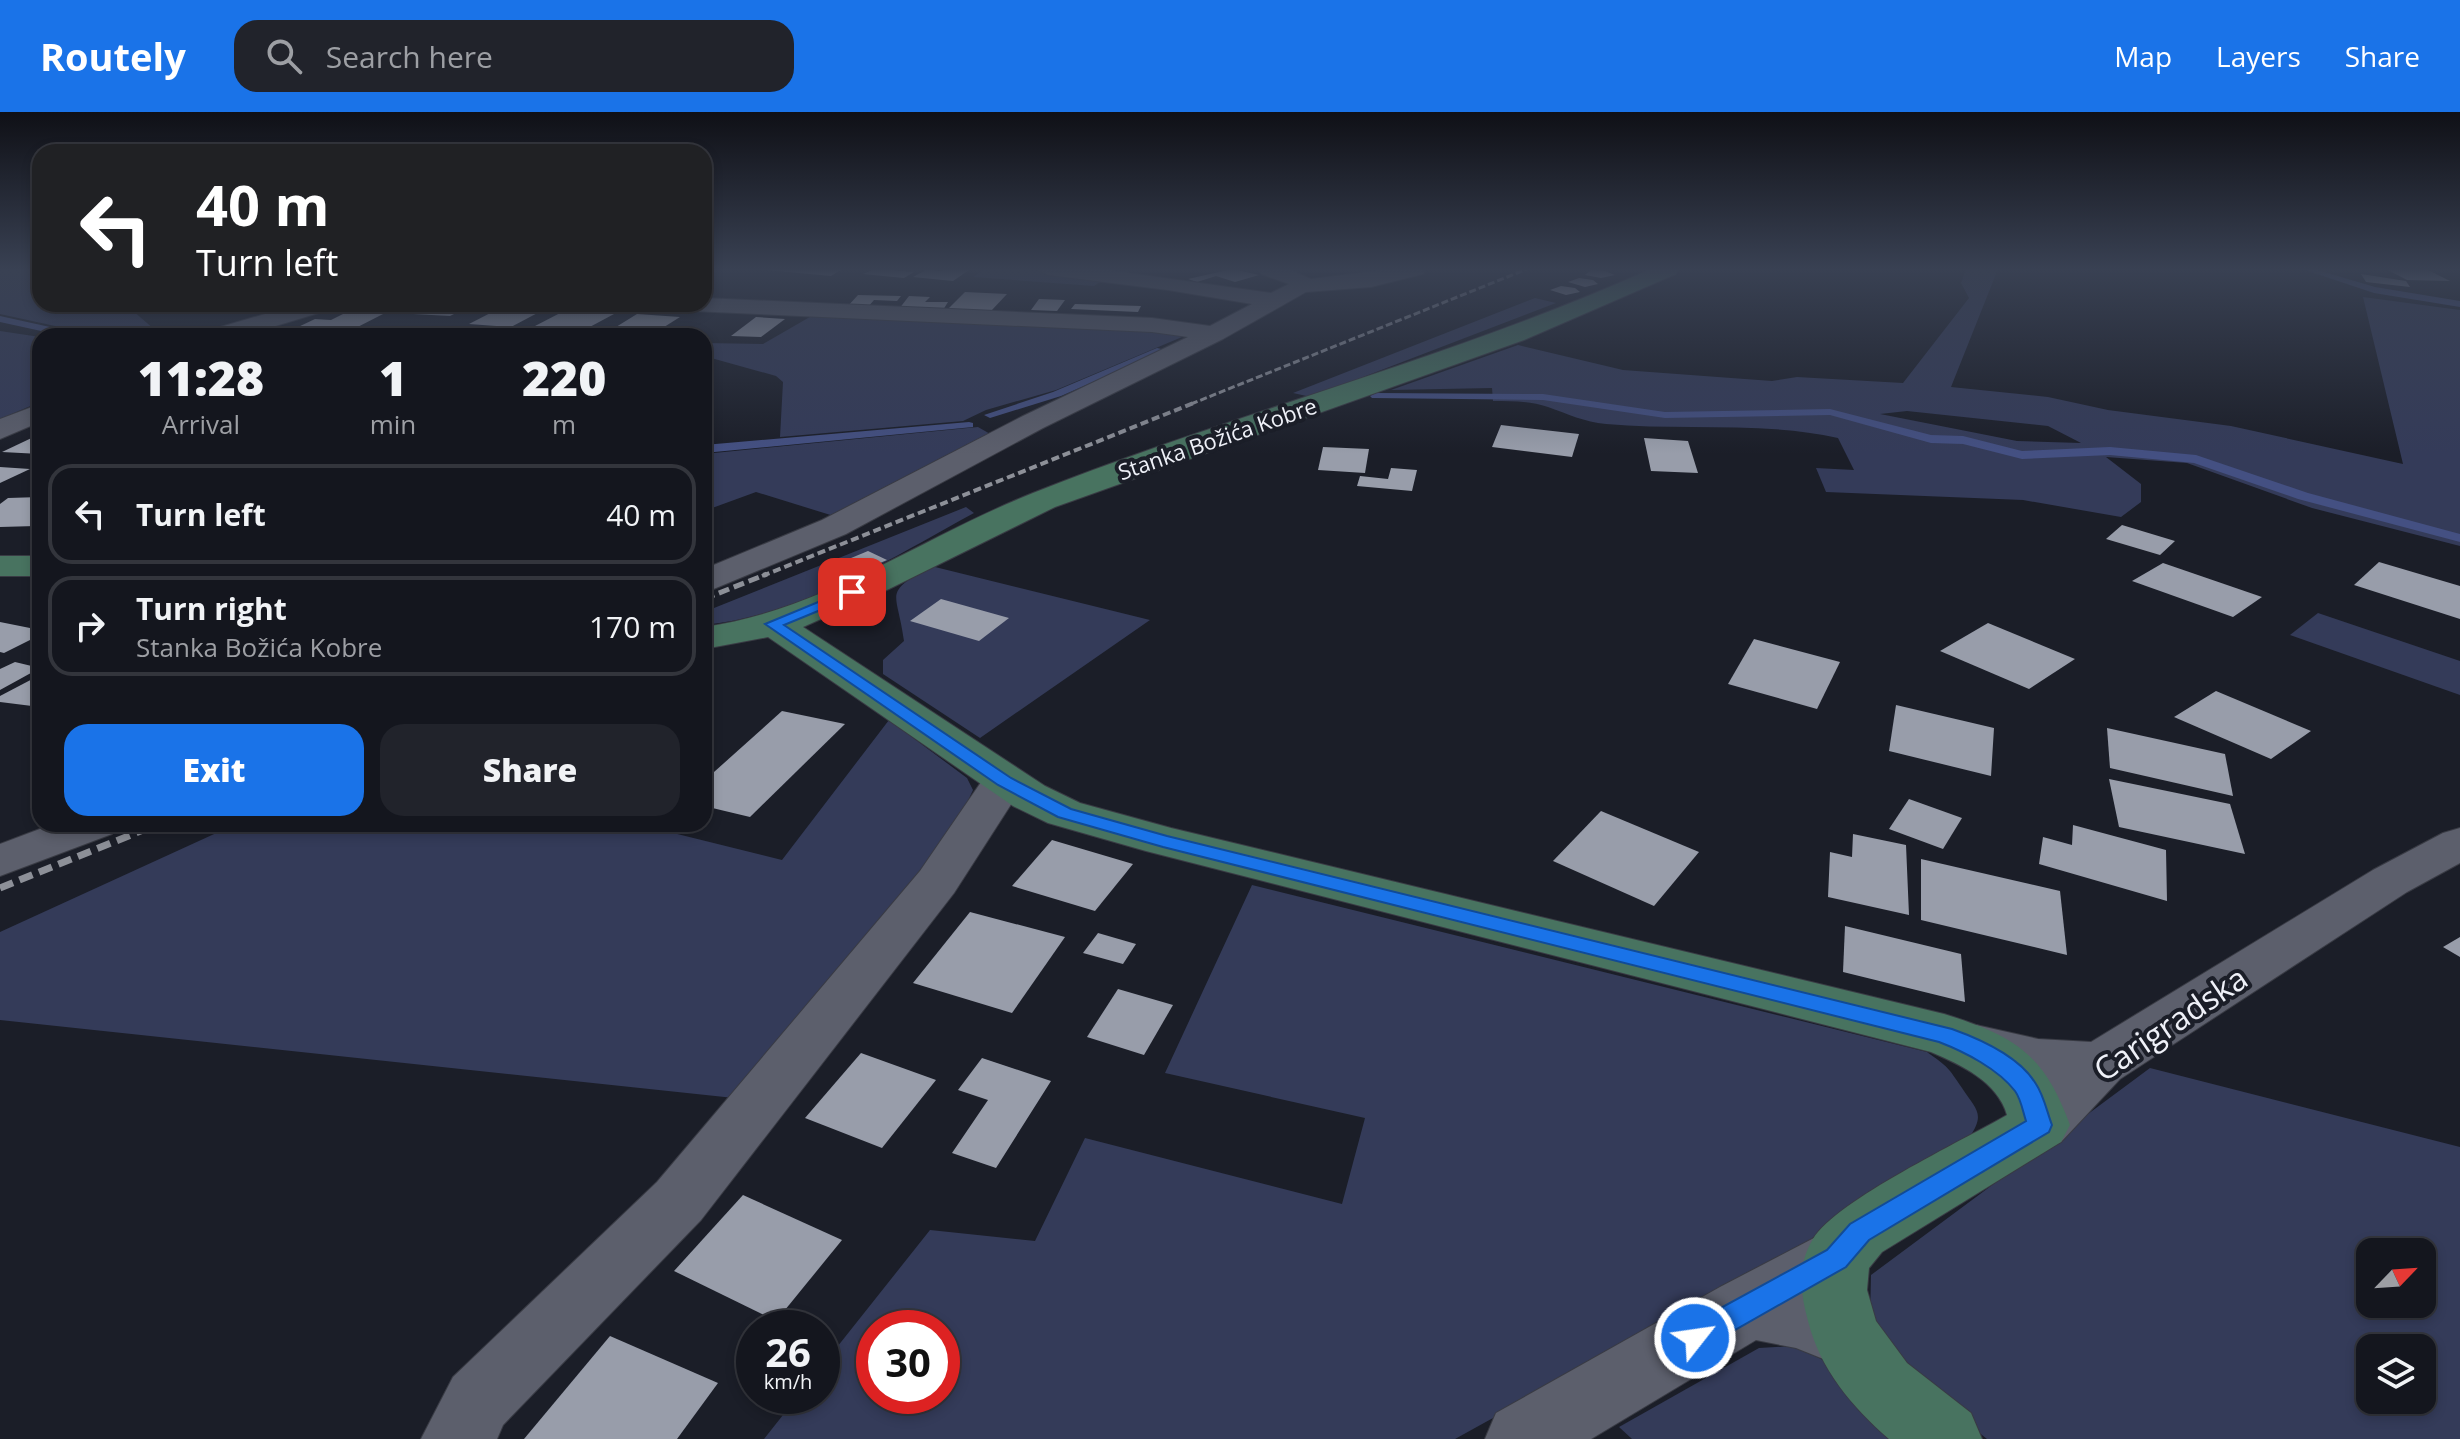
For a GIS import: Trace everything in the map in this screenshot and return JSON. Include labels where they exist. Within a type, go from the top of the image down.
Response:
[{"type":"street","points":[[1193,331],[1214,334]]},
{"type":"street","points":[[712,579],[834,527],[1033,422],[1220,331]]},
{"type":"street","name":"Stanka Božića Kobre","points":[[712,636],[773,624],[831,602],[1041,501],[1245,426],[1345,395],[1520,331]]},
{"type":"street","points":[[0,430],[32,416]]},
{"type":"street","points":[[0,566],[32,566]]},
{"type":"street","points":[[773,624],[1004,781],[1064,813],[1163,841],[1710,975],[2038,1061],[2100,1064]]},
{"type":"street","points":[[458,1439],[478,1401],[679,1201],[937,882],[1004,781]]},
{"type":"street","points":[[0,861],[75,832]]},
{"type":"street","name":"Carigradska","points":[[1522,1439],[1837,1258],[1859,1232],[2040,1125],[2100,1064],[2390,881],[2460,843]]},
{"type":"street","points":[[1966,1043],[2005,1067],[2026,1087],[2040,1125]]},
{"type":"street","points":[[1837,1258],[1833,1290],[1846,1336],[1882,1387],[1945,1439]]},
{"type":"street","points":[[1744,1309],[1781,1310],[1816,1321],[1846,1336]]},
{"type":"shaded area","points":[[0,331],[32,336],[32,405],[0,419]]},
{"type":"shaded area","points":[[786,331],[1167,331],[1182,337],[1056,390],[986,410],[963,421],[780,437],[783,382],[776,376],[712,358],[712,343],[763,344]]},
{"type":"shaded area","points":[[1451,331],[1483,331],[1311,397],[1293,393]]},
{"type":"shaded area","points":[[1943,331],[1973,331],[1951,387],[2048,397],[2108,410],[2231,426],[2403,464],[2371,331],[2460,331],[2460,546],[2312,508],[2187,463],[2106,457],[2141,484],[2141,502],[2121,517],[2023,500],[1826,492],[1816,468],[1854,470],[1838,438],[1752,428],[1598,423],[1534,404],[1493,401],[1492,388],[1391,390],[1518,345],[1623,370],[1772,381],[1797,377],[1903,383]],"holes":[[[1907,411],[2048,426],[2081,443],[2017,441],[1880,414]]]},
{"type":"shaded area","points":[[978,427],[992,435],[837,517],[756,492],[712,508],[712,453]]},
{"type":"shaded area","points":[[966,507],[974,513],[877,566],[811,597],[741,619],[712,624],[712,609]]},
{"type":"shaded area","points":[[931,566],[1150,620],[980,738],[883,674],[883,660],[904,641],[896,595],[905,583]]},
{"type":"shaded area","points":[[2318,613],[2460,661],[2460,695],[2290,635]]},
{"type":"shaded area","points":[[889,720],[967,778],[973,790],[948,843],[734,1098],[0,1020],[0,932],[219,832],[669,832],[782,860]]},
{"type":"shaded area","points":[[1252,885],[1927,1052],[1950,1071],[1975,1107],[1978,1117],[1969,1138],[1797,1250],[1455,1439],[764,1439],[784,1414],[840,1414],[840,1343],[856,1323],[856,1414],[960,1414],[960,1310],[866,1310],[930,1230],[1035,1241],[1085,1138],[1342,1204],[1365,1118],[1165,1073]]},
{"type":"shaded area","points":[[2150,1068],[2460,1147],[2460,1439],[1987,1439],[1909,1376],[1870,1321],[1871,1275]]},
{"type":"shaded area","points":[[1794,1346],[1842,1369],[1917,1439],[1632,1439],[1619,1427],[1759,1348]]},
{"type":"building","points":[[738,331],[769,331],[761,337],[731,336]]},
{"type":"building","points":[[1501,425],[1579,434],[1572,457],[1492,447]]},
{"type":"building","points":[[32,438],[32,454],[2,452]]},
{"type":"building","points":[[1644,438],[1688,441],[1698,473],[1651,471]]},
{"type":"building","points":[[1323,447],[1369,449],[1365,473],[1318,470]]},
{"type":"building","points":[[0,467],[30,469],[0,483]]},
{"type":"building","points":[[1391,468],[1417,470],[1412,491],[1357,486],[1360,476],[1388,479]]},
{"type":"building","points":[[32,497],[32,526],[0,527],[0,504],[8,498]]},
{"type":"building","points":[[2122,525],[2175,541],[2160,555],[2106,539]]},
{"type":"building","points":[[868,551],[887,560],[857,573],[839,563]]},
{"type":"building","points":[[2379,562],[2460,586],[2460,619],[2354,585]]},
{"type":"building","points":[[2163,563],[2262,597],[2233,617],[2132,581]]},
{"type":"building","points":[[941,599],[1009,618],[979,641],[910,621]]},
{"type":"building","points":[[0,622],[32,628],[32,639],[4,653],[0,652]]},
{"type":"building","points":[[1988,623],[2075,659],[2029,689],[1940,651]]},
{"type":"building","points":[[1754,639],[1840,662],[1817,709],[1728,684]]},
{"type":"building","points":[[15,662],[32,666],[32,672],[0,690],[0,669]]},
{"type":"building","points":[[32,679],[32,706],[0,702],[0,696]]},
{"type":"building","points":[[2216,691],[2311,731],[2271,759],[2174,717]]},
{"type":"building","points":[[1896,705],[1994,728],[1991,776],[1889,751]]},
{"type":"building","points":[[782,711],[845,724],[750,817],[712,808],[712,774]]},
{"type":"building","points":[[2107,728],[2225,754],[2233,796],[2110,768]]},
{"type":"building","points":[[2109,779],[2230,804],[2245,854],[2119,827]]},
{"type":"building","points":[[1909,799],[1962,818],[1943,849],[1889,829]]},
{"type":"building","points":[[1601,811],[1699,852],[1654,906],[1553,861]]},
{"type":"building","points":[[2073,825],[2166,850],[2167,901],[2039,864],[2043,837],[2072,845]]},
{"type":"building","points":[[1853,834],[1906,845],[1909,915],[1828,897],[1830,852],[1852,857]]},
{"type":"building","points":[[1052,840],[1133,864],[1095,911],[1012,886]]},
{"type":"building","points":[[1921,859],[2060,891],[2067,955],[1921,920]]},
{"type":"building","points":[[970,912],[1065,937],[1012,1013],[913,983]]},
{"type":"building","points":[[1845,926],[1961,954],[1965,1002],[1843,972]]},
{"type":"building","points":[[1098,933],[1136,944],[1123,964],[1083,953]]},
{"type":"building","points":[[2460,937],[2460,957],[2443,947]]},
{"type":"building","points":[[1118,989],[1173,1005],[1144,1055],[1087,1037]]},
{"type":"building","points":[[861,1053],[936,1080],[882,1148],[805,1118]]},
{"type":"building","points":[[982,1058],[1051,1081],[996,1168],[952,1153],[988,1100],[958,1090]]},
{"type":"building","points":[[743,1195],[842,1240],[785,1310],[754,1310],[674,1271]]},
{"type":"building","points":[[610,1336],[718,1383],[677,1439],[524,1439]]},
{"type":"waterway","points":[[990,415],[1057,394],[1161,350]]},
{"type":"waterway","points":[[1376,396],[1543,397],[1665,415],[1830,412],[1931,439],[1963,440],[2022,455],[2110,451],[2196,459],[2303,496],[2460,538]]},
{"type":"waterway","points":[[712,448],[969,425]]},
{"type":"railway","points":[[1191,404],[1373,331]]},
{"type":"railway","points":[[766,574],[1196,402]]},
{"type":"railway","points":[[712,596],[766,574]]},
{"type":"railway","points":[[762,576],[766,574]]},
{"type":"railway","points":[[0,888],[138,832]]},
{"type":"route","points":[[852,592],[773,624],[1004,781],[1064,813],[1163,841],[1944,1035],[1966,1043],[2005,1067],[2026,1087],[2040,1125],[1859,1232],[1837,1258],[1695,1338]]}]
